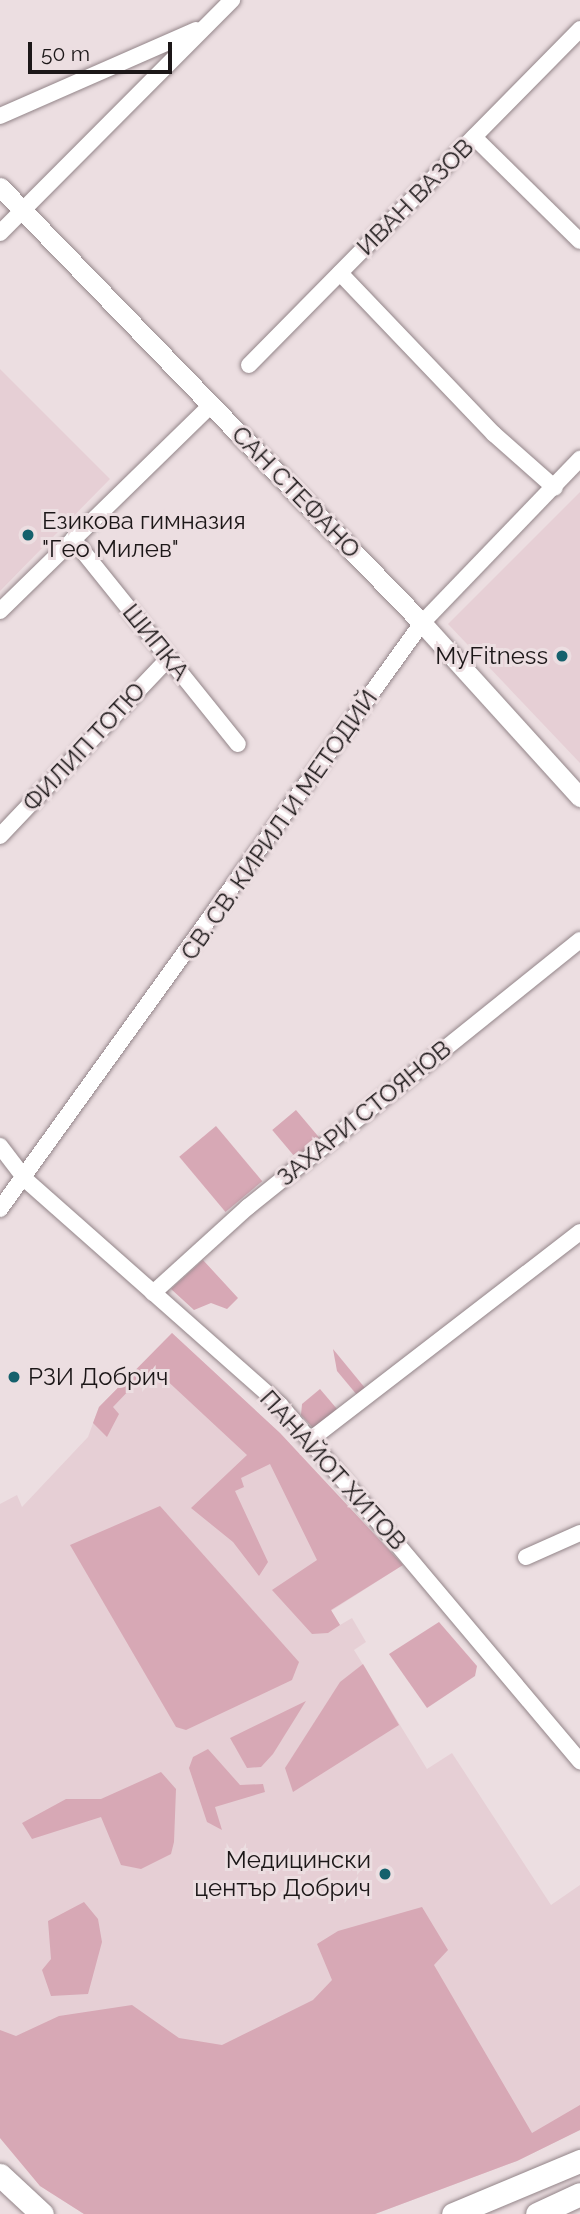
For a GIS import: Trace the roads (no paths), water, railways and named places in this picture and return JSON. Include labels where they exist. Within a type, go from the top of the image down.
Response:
[{"type":"main road","points":[[453,2214],[580,2161]]},
{"type":"main road","points":[[0,2175],[42,2214]]},
{"type":"main road","points":[[537,2214],[580,2194]]},
{"type":"street","points":[[0,233],[232,0]]},
{"type":"street","points":[[0,116],[208,24]]},
{"type":"street","name":"ИВАН ВАЗОВ","points":[[249,365],[580,29]]},
{"type":"street","points":[[474,136],[580,241]]},
{"type":"street","name":"САН СТЕФАНО","points":[[2,187],[422,623],[580,797]]},
{"type":"street","points":[[340,273],[494,434],[555,488]]},
{"type":"street","points":[[0,611],[212,404]]},
{"type":"street","name":"СВ. СВ. КИРИЛ И МЕТОДИЙ","points":[[0,1209],[26,1180],[422,623],[555,488],[580,459]]},
{"type":"street","name":"ШИПКА","points":[[73,540],[238,744]]},
{"type":"street","name":"ФИЛИП ТОТЮ","points":[[0,836],[169,658]]},
{"type":"street","name":"ЗАХАРИ СТОЯНОВ","points":[[153,1293],[247,1207],[580,940]]},
{"type":"street","name":"ПАНАЙОТ ХИТОВ","points":[[0,1146],[26,1180],[279,1405],[580,1761]]},
{"type":"street","points":[[310,1440],[580,1232]]},
{"type":"street","points":[[526,1557],[580,1533]]},
{"type":"place","name":"Езикова гимназия \"Гео Милев\"","points":[[28,535]]},
{"type":"place","name":"MyFitness","points":[[562,656]]},
{"type":"place","name":"РЗИ Добрич","points":[[14,1377]]},
{"type":"place","name":"Медицински център Добрич","points":[[385,1874]]}]
